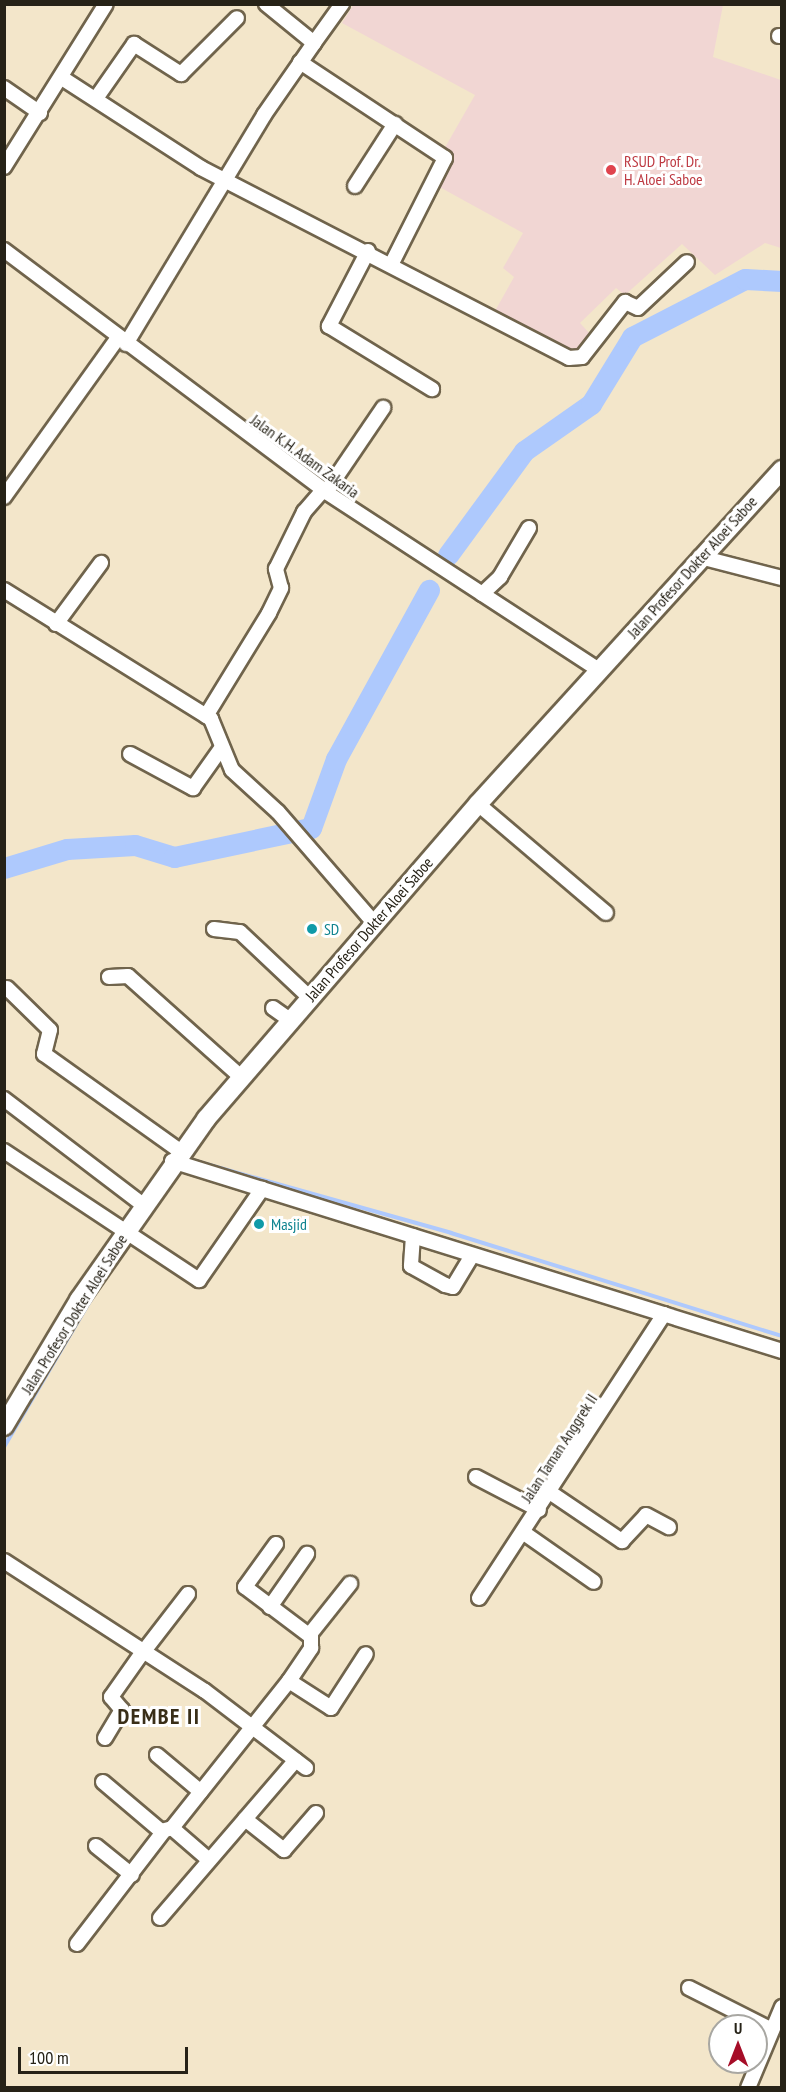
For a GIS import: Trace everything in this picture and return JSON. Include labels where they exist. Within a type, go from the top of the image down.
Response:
[{"type":"street","points":[[4,167],[62,78],[106,4]]},
{"type":"street","points":[[266,4],[314,43]]},
{"type":"street","points":[[4,497],[122,341],[224,178],[300,62],[342,4]]},
{"type":"street","points":[[97,97],[134,44],[181,74],[237,18]]},
{"type":"street","points":[[300,62],[445,158],[392,263]]},
{"type":"street","points":[[62,78],[97,97],[150,138],[578,359],[625,302],[638,308],[687,262]]},
{"type":"street","points":[[4,88],[40,112]]},
{"type":"street","points":[[355,186],[395,124]]},
{"type":"street","name":"Jalan K.H. Adam Zakaria","points":[[4,250],[122,341],[325,491],[420,558],[482,594],[599,670]]},
{"type":"street","points":[[368,251],[329,326],[432,389]]},
{"type":"street","points":[[206,716],[267,616],[281,585],[276,569],[304,512],[325,491],[383,408]]},
{"type":"street","name":"Jalan Profesor Dokter Aloei Saboe","points":[[4,1426],[79,1300],[176,1156],[289,1019],[375,924],[478,804],[700,556],[782,470]]},
{"type":"street","points":[[482,594],[500,577],[529,528]]},
{"type":"street","points":[[700,556],[782,578]]},
{"type":"street","points":[[56,624],[101,563]]},
{"type":"street","points":[[4,590],[206,716],[232,770],[294,832],[309,854],[375,924]]},
{"type":"street","points":[[130,754],[193,788],[222,747]]},
{"type":"street","points":[[478,804],[606,913]]},
{"type":"street","points":[[214,929],[240,932],[309,998]]},
{"type":"street","points":[[109,977],[128,976],[241,1077]]},
{"type":"street","points":[[7,988],[50,1030],[44,1054],[176,1156],[262,1189],[782,1351]]},
{"type":"street","points":[[273,1008],[289,1019]]},
{"type":"street","points":[[4,1099],[143,1205]]},
{"type":"street","points":[[6,1155],[124,1234],[199,1280],[262,1189]]},
{"type":"street","points":[[413,1236],[411,1266],[445,1285],[453,1287],[472,1255]]},
{"type":"street","name":"Jalan Taman Anggrek II","points":[[479,1598],[551,1493],[664,1314]]},
{"type":"street","points":[[476,1477],[539,1510]]},
{"type":"street","points":[[551,1493],[622,1541],[646,1515],[669,1527]]},
{"type":"street","points":[[524,1533],[594,1582]]},
{"type":"street","points":[[276,1544],[246,1587],[310,1636]]},
{"type":"street","points":[[270,1607],[307,1554]]},
{"type":"street","points":[[4,1561],[143,1652],[254,1728],[301,1764],[245,1819],[160,1918]]},
{"type":"street","points":[[77,1944],[168,1830],[254,1728],[311,1648],[310,1636],[350,1584]]},
{"type":"street","points":[[105,1738],[122,1710],[111,1696],[188,1594]]},
{"type":"street","points":[[289,1681],[331,1708],[366,1654]]},
{"type":"street","points":[[157,1755],[201,1792]]},
{"type":"street","points":[[103,1782],[209,1860]]},
{"type":"street","points":[[245,1819],[284,1850],[316,1813]]},
{"type":"street","points":[[96,1846],[132,1875]]},
{"type":"street","points":[[689,1988],[772,2030]]},
{"type":"street","points":[[748,2088],[782,2007]]},
{"type":"shaded area","name":"RSUD Prof. Dr. H. Aloei Saboe","points":[[354,4],[723,5],[713,57],[781,80],[781,248],[765,243],[715,275],[682,244],[625,295],[616,288],[580,323],[590,334],[575,353],[495,311],[514,277],[503,268],[523,233],[434,184],[443,151],[475,95],[342,23]]},
{"type":"waterway","points":[[448,555],[524,451],[591,404],[632,337],[745,279],[782,281]]},
{"type":"waterway","points":[[4,868],[67,849],[135,845],[174,857],[311,828],[336,759],[429,590]]},
{"type":"waterway","points":[[192,1160],[451,1233],[782,1336]]},
{"type":"waterway","points":[[4,1447],[96,1291]]},
{"type":"place","name":"RSUD Prof. Dr. H. Aloei Saboe","points":[[611,170]]},
{"type":"place","name":"SD","points":[[312,929]]},
{"type":"place","name":"Masjid","points":[[259,1224]]},
{"type":"district","name":"DEMBE II","points":[[159,1717]]}]
